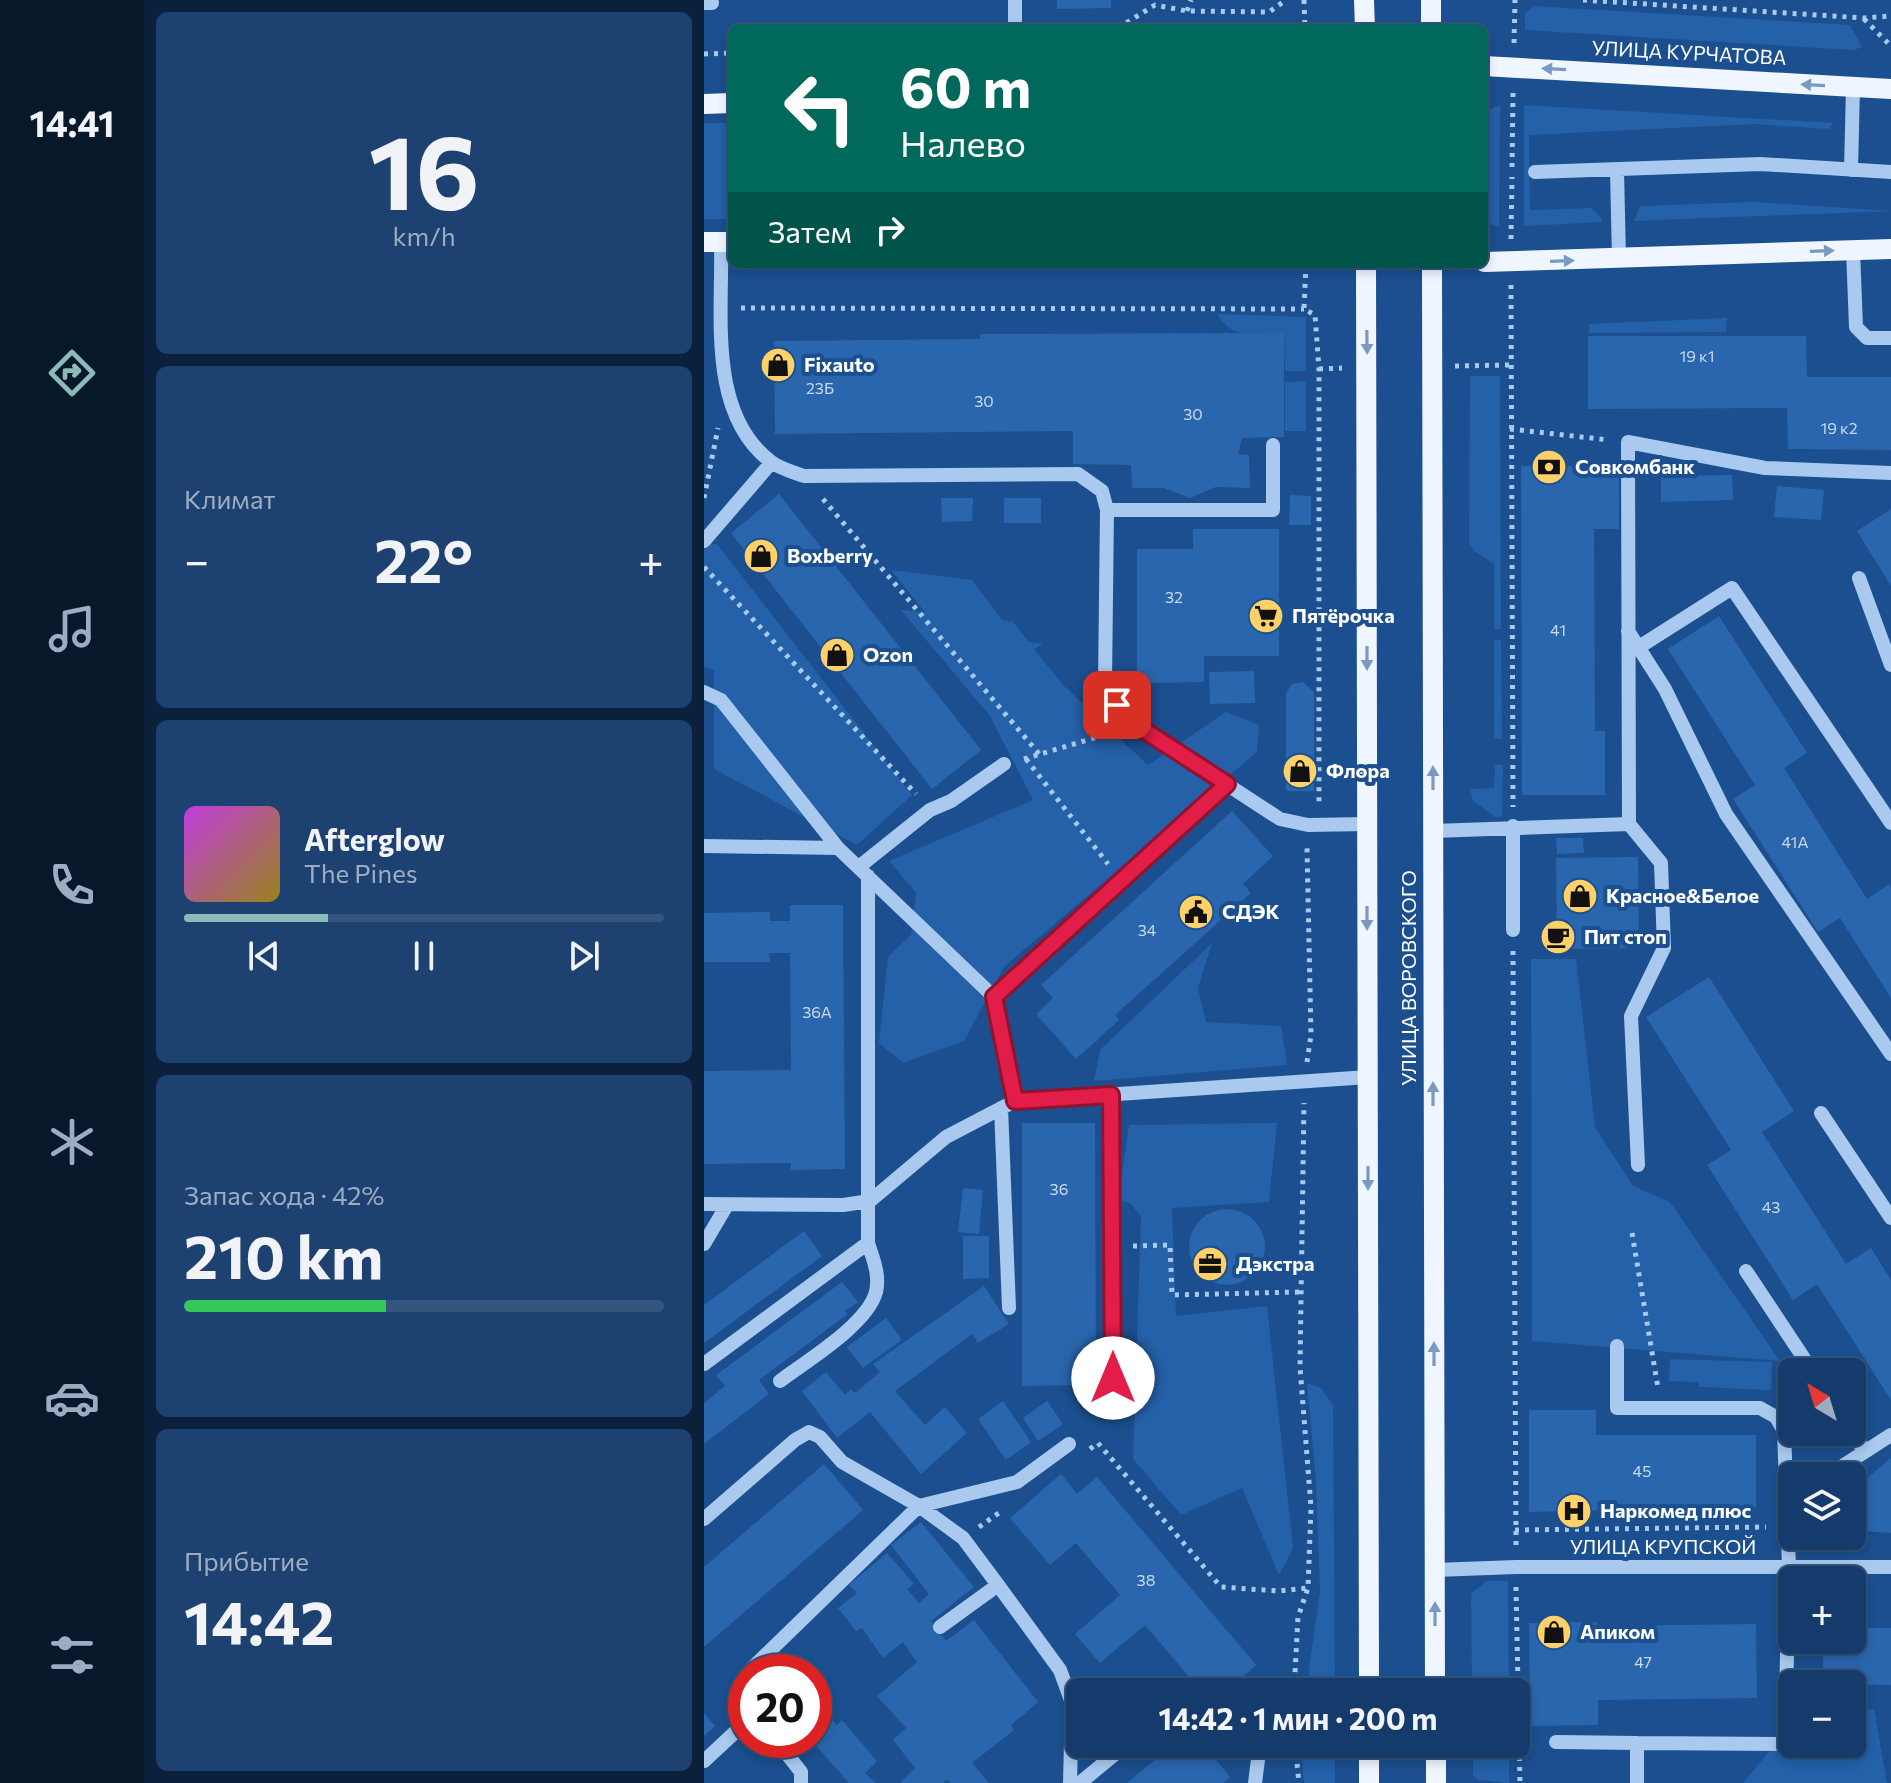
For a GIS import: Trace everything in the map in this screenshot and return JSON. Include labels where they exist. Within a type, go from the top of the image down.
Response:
[{"type":"main road","points":[[1364,0],[1365,24]]},
{"type":"main road","points":[[1431,0],[1431,24]]},
{"type":"main road","name":"УЛИЦА КУРЧАТОВА","points":[[1488,66],[1891,89]]},
{"type":"main road","points":[[704,104],[728,103]]},
{"type":"main road","points":[[1488,262],[1891,249]]},
{"type":"main road","name":"УЛИЦА ВОРОВСКОГО","points":[[1366,268],[1369,1678]]},
{"type":"main road","name":"УЛИЦА ВОРОВСКОГО","points":[[1432,268],[1435,1678]]},
{"type":"main road","points":[[1369,1758],[1369,1783]]},
{"type":"main road","points":[[1436,1758],[1436,1783]]},
{"type":"street","points":[[1015,0],[1015,24]]},
{"type":"street","points":[[1851,170],[1853,87]]},
{"type":"street","points":[[1535,172],[1760,164],[1891,172]]},
{"type":"street","points":[[1617,170],[1619,259]]},
{"type":"street","points":[[719,242],[725,392],[742,432],[771,463],[804,476],[1078,474],[1102,491],[1107,510],[1105,683],[1117,705],[1136,725],[1280,819],[1308,825],[1367,824]]},
{"type":"street","points":[[1853,250],[1856,327],[1867,338],[1891,338]]},
{"type":"street","points":[[1638,1165],[1631,1016],[1664,948],[1661,863],[1629,824],[1628,442],[1765,468],[1891,473]]},
{"type":"street","points":[[1107,510],[1273,510],[1273,445]]},
{"type":"street","points":[[704,541],[771,463]]},
{"type":"street","points":[[1859,578],[1891,665]]},
{"type":"street","points":[[1639,647],[1732,588],[1891,823]]},
{"type":"street","points":[[1628,631],[1665,689],[1726,814],[1891,1054]]},
{"type":"street","points":[[704,692],[721,700],[838,848],[994,997],[1008,1105],[1009,1308]]},
{"type":"street","points":[[780,1381],[865,1312],[876,1293],[877,1268],[868,1243],[870,1201],[864,871],[930,810],[951,801],[1004,764]]},
{"type":"street","points":[[994,997],[1227,784]]},
{"type":"street","points":[[1433,831],[1629,824]]},
{"type":"street","points":[[1513,826],[1513,930]]},
{"type":"street","points":[[704,846],[838,848]]},
{"type":"street","points":[[704,1204],[843,1205],[870,1201],[946,1137],[1008,1105],[1368,1077]]},
{"type":"street","points":[[1111,1095],[1113,1378]]},
{"type":"street","points":[[1821,1113],[1891,1218]]},
{"type":"street","points":[[704,1244],[727,1205]]},
{"type":"street","points":[[704,1364],[868,1243]]},
{"type":"street","points":[[1746,1271],[1804,1358]]},
{"type":"street","points":[[1617,1346],[1617,1408],[1760,1408],[1776,1417],[1784,1431],[1786,1462]]},
{"type":"street","points":[[704,1519],[795,1440],[809,1432],[820,1437],[842,1462],[919,1506],[963,1538],[1060,1670],[1072,1703],[1070,1783]]},
{"type":"street","points":[[1847,1462],[1891,1435]]},
{"type":"street","points":[[767,1654],[919,1506],[1017,1482],[1069,1444]]},
{"type":"street","points":[[1861,1446],[1864,1450]]},
{"type":"street","name":"УЛИЦА КРУПСКОЙ","points":[[1435,1570],[1778,1567]]},
{"type":"street","name":"УЛИЦА КРУПСКОЙ","points":[[1866,1567],[1891,1567]]},
{"type":"street","points":[[940,1627],[998,1585]]},
{"type":"street","points":[[1556,1742],[1785,1744],[1787,1654]]},
{"type":"street","points":[[704,1761],[728,1739]]},
{"type":"street","points":[[1637,1743],[1637,1783]]},
{"type":"street","points":[[790,1758],[801,1772],[801,1783]]},
{"type":"street","points":[[1080,1783],[1110,1758]]},
{"type":"street","points":[[1255,1783],[1258,1758]]},
{"type":"path","points":[[1187,11],[1191,0]]},
{"type":"path","points":[[1273,0],[1273,9]]},
{"type":"path","points":[[1124,24],[1154,2],[1187,11],[1273,9],[1286,0]]},
{"type":"path","points":[[1304,0],[1305,24]]},
{"type":"path","points":[[1513,826],[1510,429],[1515,0]]},
{"type":"path","points":[[1583,0],[1864,18],[1891,16]]},
{"type":"path","points":[[1864,18],[1891,46]]},
{"type":"path","points":[[704,54],[728,53]]},
{"type":"path","points":[[1304,309],[1306,268]]},
{"type":"path","points":[[723,308],[1304,309],[1315,315],[1319,369],[1319,806],[1308,825],[1311,1035],[1305,1082],[1300,1367],[1311,1507],[1308,1588],[1298,1617],[1295,1678]]},
{"type":"path","points":[[704,498],[725,392]]},
{"type":"path","points":[[1510,429],[1628,442]]},
{"type":"path","points":[[804,476],[1040,755]]},
{"type":"path","points":[[704,567],[930,810]]},
{"type":"path","points":[[1004,764],[1136,725]]},
{"type":"path","points":[[1026,759],[1121,880]]},
{"type":"path","points":[[1513,930],[1515,1530],[1520,1783]]},
{"type":"path","points":[[1632,1233],[1661,1409]]},
{"type":"path","points":[[1112,1246],[1170,1245],[1172,1295],[1301,1292]]},
{"type":"path","points":[[1086,1451],[1098,1443],[1221,1587],[1278,1591],[1308,1588]]},
{"type":"path","points":[[963,1538],[1012,1504]]},
{"type":"path","points":[[1515,1530],[1778,1527]]},
{"type":"path","points":[[1296,1758],[1299,1783]]},
{"type":"shaded area","points":[[1534,6],[1850,25],[1862,47],[1854,50],[1525,30],[1525,13]]},
{"type":"shaded area","points":[[1500,105],[1499,227],[1488,223],[1488,110]]},
{"type":"shaded area","points":[[1524,105],[1833,123],[1829,129],[1755,124],[1529,135],[1530,210],[1592,208],[1602,222],[1524,226]]},
{"type":"shaded area","points":[[704,123],[728,123],[728,219],[704,219]]},
{"type":"shaded area","points":[[1754,202],[1891,211],[1634,221],[1640,206]]},
{"type":"shaded area","points":[[1217,314],[1306,317],[1306,371],[1285,371],[1284,333],[1238,332]]},
{"type":"shaded area","points":[[1727,318],[1726,332],[1589,333],[1589,324]]},
{"type":"shaded area","points":[[1470,376],[1500,376],[1501,629],[1494,629],[1494,564],[1474,551],[1469,542]]},
{"type":"shaded area","points":[[1306,381],[1306,431],[1285,431],[1285,382]]},
{"type":"shaded area","points":[[704,544],[717,544],[912,795],[857,845],[714,769],[714,670],[704,667]]},
{"type":"shaded area","points":[[891,570],[972,580],[1002,620],[1013,622],[1029,642],[1043,644],[1034,649],[1064,686],[1148,765],[1226,712],[1259,725],[1257,752],[1004,967],[964,1041],[903,1063],[879,1043],[888,957],[911,935],[916,893],[889,861],[1033,800],[990,716],[901,610],[925,612]]},
{"type":"shaded area","points":[[1494,640],[1501,640],[1502,739],[1494,739]]},
{"type":"shaded area","points":[[1495,765],[1503,765],[1502,817],[1495,817],[1473,801],[1470,789],[1494,788]]},
{"type":"shaded area","points":[[1212,943],[1198,988],[1206,1022],[1281,1026],[1287,1065],[1094,1081],[1100,1050]]},
{"type":"shaded area","points":[[1531,959],[1576,959],[1595,1127],[1633,1186],[1670,1202],[1778,1361],[1532,1341]]},
{"type":"shaded area","points":[[1277,1123],[1269,1202],[1172,1208],[1176,1316],[1267,1306],[1293,1548],[1279,1575],[1242,1488],[1181,1515],[1133,1459],[1141,1217],[1131,1204],[1118,1200],[1129,1125]]},
{"type":"shaded area","points":[[1670,1359],[1772,1362],[1771,1390],[1699,1387],[1699,1382],[1669,1381]]},
{"type":"shaded area","points":[[1307,1383],[1321,1388],[1333,1405],[1335,1678],[1308,1678],[1320,1591],[1316,1481]]},
{"type":"shaded area","points":[[1486,1581],[1508,1581],[1509,1678],[1472,1678],[1471,1594]]},
{"type":"shaded area","points":[[1874,1709],[1887,1783],[1743,1783],[1778,1741],[1778,1758],[1866,1758],[1866,1710]]},
{"type":"shaded area","points":[[1302,1758],[1335,1758],[1335,1783],[1304,1783]]},
{"type":"shaded area","points":[[1473,1758],[1509,1758],[1509,1783],[1478,1780],[1473,1775]]},
{"type":"building","points":[[1057,0],[1111,0],[1111,8],[1057,9]]},
{"type":"building","points":[[1284,333],[1284,437],[1242,438],[1238,454],[1249,455],[1250,488],[1216,487],[1190,498],[1164,488],[1132,488],[1131,465],[1073,464],[1073,431],[775,434],[774,341],[980,339],[980,334]]},
{"type":"building","points":[[1588,336],[1806,336],[1807,377],[1891,377],[1891,450],[1788,449],[1787,408],[1588,409]]},
{"type":"building","points":[[1521,466],[1619,466],[1619,529],[1594,529],[1595,731],[1605,731],[1605,795],[1522,795]]},
{"type":"building","points":[[1732,475],[1733,500],[1661,502],[1661,476]]},
{"type":"building","points":[[1777,486],[1824,490],[1821,520],[1774,517]]},
{"type":"building","points":[[779,494],[981,750],[932,789],[731,533]]},
{"type":"building","points":[[1290,495],[1311,496],[1311,525],[1289,525]]},
{"type":"building","points":[[941,498],[973,498],[972,521],[942,522]]},
{"type":"building","points":[[1004,498],[1041,498],[1041,523],[1004,523]]},
{"type":"building","points":[[1891,509],[1891,586],[1857,531]]},
{"type":"building","points":[[1193,529],[1279,529],[1279,656],[1204,656],[1204,682],[1137,683],[1137,549],[1193,549]]},
{"type":"building","points":[[1719,616],[1807,753],[1784,768],[1867,899],[1889,884],[1891,888],[1891,998],[1840,918],[1818,932],[1733,799],[1755,785],[1668,649]]},
{"type":"building","points":[[1254,671],[1255,703],[1210,704],[1209,672]]},
{"type":"building","points":[[1303,682],[1314,692],[1314,791],[1286,791],[1286,693],[1292,684]]},
{"type":"building","points":[[1232,811],[1273,856],[1243,884],[1251,893],[1115,1015],[1119,1020],[1076,1059],[1036,1014],[1053,998],[1041,985]]},
{"type":"building","points":[[1556,838],[1583,838],[1584,853],[1557,854]]},
{"type":"building","points":[[1638,857],[1639,948],[1557,949],[1556,858]]},
{"type":"building","points":[[790,905],[843,905],[845,1169],[791,1170],[791,1163],[704,1164],[704,1071],[791,1070],[790,953],[769,953],[770,962],[704,962],[704,913],[770,912],[770,921],[790,921]]},
{"type":"building","points":[[1709,977],[1794,1111],[1762,1132],[1846,1264],[1871,1248],[1891,1280],[1891,1400],[1817,1284],[1793,1300],[1707,1165],[1731,1150],[1646,1017]]},
{"type":"building","points":[[1022,1123],[1095,1123],[1096,1385],[1022,1386]]},
{"type":"building","points":[[963,1188],[983,1190],[979,1234],[958,1232]]},
{"type":"building","points":[[1227,1209],[1242,1212],[1254,1220],[1262,1232],[1265,1247],[1262,1262],[1254,1274],[1242,1282],[1227,1285],[1212,1282],[1200,1274],[1192,1262],[1189,1247],[1192,1232],[1200,1220],[1212,1212]]},
{"type":"building","points":[[804,1231],[822,1256],[704,1343],[704,1305]]},
{"type":"building","points":[[963,1236],[989,1236],[989,1278],[963,1279]]},
{"type":"building","points":[[842,1282],[858,1302],[845,1311],[848,1314],[759,1380],[769,1394],[704,1444],[704,1403],[725,1386],[716,1375]]},
{"type":"building","points":[[984,1286],[1009,1324],[978,1343],[972,1334],[895,1391],[925,1425],[945,1407],[967,1433],[921,1474],[870,1412],[837,1438],[802,1391],[826,1372],[845,1395],[851,1389],[855,1393],[880,1372],[873,1364]]},
{"type":"building","points":[[886,1318],[902,1340],[863,1368],[847,1347]]},
{"type":"building","points":[[1003,1401],[1031,1442],[1006,1460],[978,1419]]},
{"type":"building","points":[[1047,1401],[1063,1424],[1038,1441],[1023,1418]]},
{"type":"building","points":[[1529,1410],[1596,1410],[1596,1435],[1756,1435],[1756,1507],[1529,1512]]},
{"type":"building","points":[[1891,1458],[1891,1533],[1866,1531],[1866,1479]]},
{"type":"building","points":[[824,1464],[863,1510],[704,1647],[704,1567]]},
{"type":"building","points":[[1061,1474],[1077,1494],[1097,1477],[1256,1665],[1242,1678],[1190,1678],[1145,1625],[1100,1663],[1075,1634],[1120,1595],[1076,1543],[1050,1565],[1010,1518]]},
{"type":"building","points":[[921,1522],[974,1587],[931,1621],[946,1641],[974,1620],[1038,1702],[1011,1725],[1014,1730],[972,1763],[989,1783],[951,1783],[947,1779],[943,1783],[900,1783],[915,1768],[893,1740],[906,1728],[877,1696],[917,1662],[903,1642],[883,1658],[862,1628],[856,1631],[838,1608],[857,1593],[849,1585],[887,1553],[914,1584],[907,1589],[919,1603],[929,1594],[891,1545]]},
{"type":"building","points":[[1597,1622],[1597,1626],[1756,1624],[1757,1698],[1598,1700],[1598,1725],[1530,1726],[1529,1623]]},
{"type":"building","points":[[1866,1628],[1891,1628],[1891,1685],[1866,1685],[1866,1670],[1823,1670],[1823,1654],[1866,1654]]},
{"type":"building","points":[[704,1713],[715,1726],[704,1736]]},
{"type":"building","points":[[832,1720],[837,1725],[842,1720],[877,1761],[865,1773],[876,1783],[849,1783],[827,1758],[832,1758]]},
{"type":"building","points":[[1157,1758],[1215,1758],[1230,1777],[1223,1783],[1127,1783]]},
{"type":"place","name":"Fixauto","points":[[778,365]]},
{"type":"place","name":"Совкомбанк","points":[[1549,467]]},
{"type":"place","name":"Boxberry","points":[[761,556]]},
{"type":"place","name":"Пятёрочка","points":[[1266,616]]},
{"type":"place","name":"Ozon","points":[[837,655]]},
{"type":"place","name":"Флора","points":[[1300,771]]},
{"type":"place","name":"Красное&Белое","points":[[1580,896]]},
{"type":"place","name":"СДЭК","points":[[1196,912]]},
{"type":"place","name":"Пит стоп","points":[[1558,937]]},
{"type":"place","name":"Дэкстра","points":[[1210,1264]]},
{"type":"place","name":"Наркомед плюс","points":[[1574,1511]]},
{"type":"place","name":"Апиком","points":[[1554,1632]]},
{"type":"route","points":[[1113,1378],[1111,1095],[1015,1101],[994,997],[1227,784],[1136,725],[1117,705]]}]
